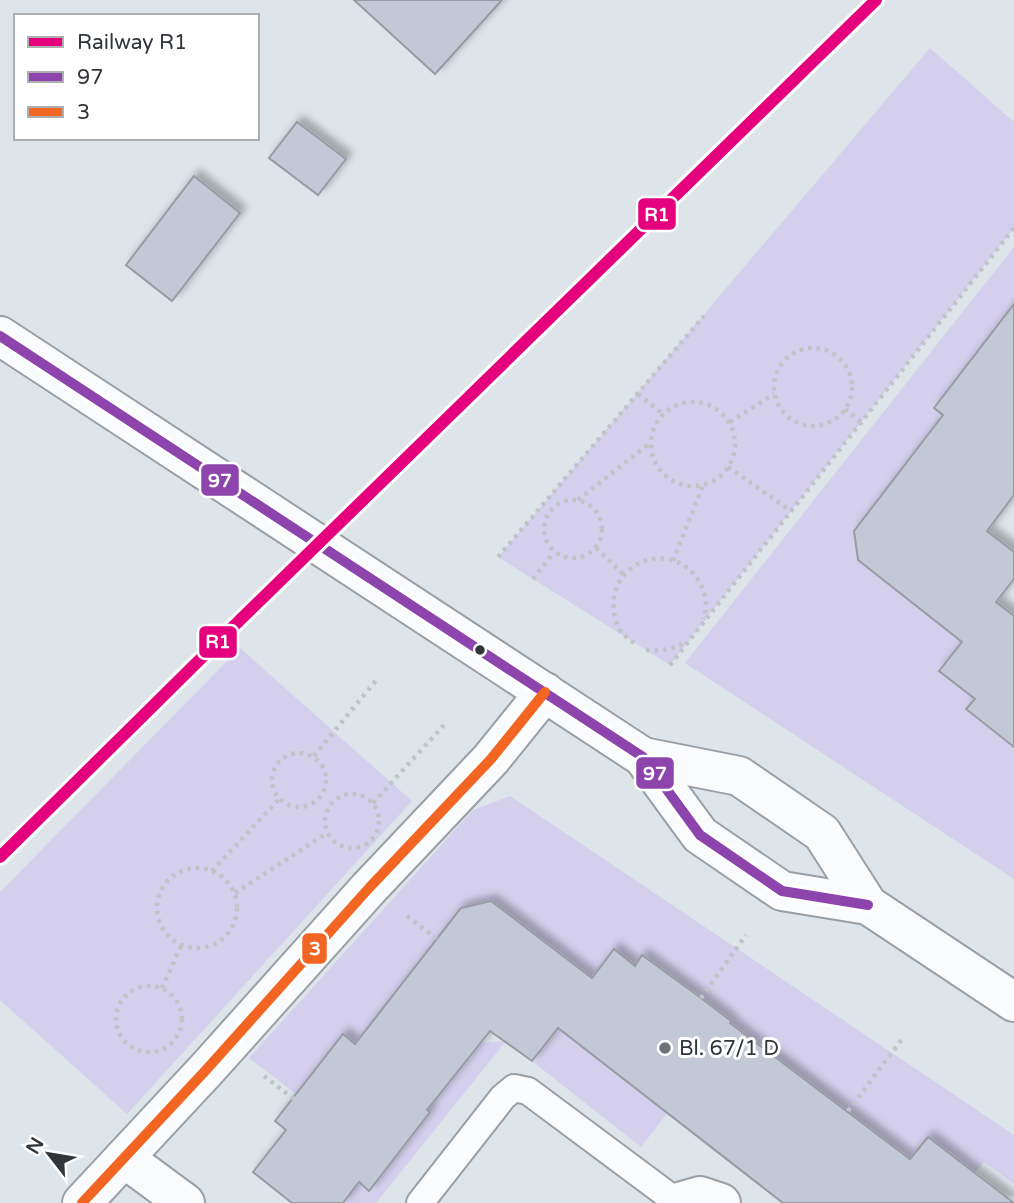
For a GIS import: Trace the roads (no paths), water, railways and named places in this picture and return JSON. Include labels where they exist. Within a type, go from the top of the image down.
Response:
[{"type":"main road","points":[[0,336],[643,757],[700,835],[782,891],[868,905]]},
{"type":"main road","points":[[82,1203],[369,888],[491,759],[545,692]]},
{"type":"main road","points":[[643,757],[739,776],[822,833],[868,905],[1014,1002]]},
{"type":"main road","points":[[124,1158],[186,1203]]},
{"type":"main road","points":[[677,1203],[700,1196],[721,1203]]},
{"type":"lane","points":[[420,1203],[503,1097],[514,1088],[528,1091],[677,1203]]},
{"type":"rail line","name":"R1","points":[[0,857],[876,0]]},
{"type":"place","name":"Bl. 67/1 D","points":[[665,1048]]}]
